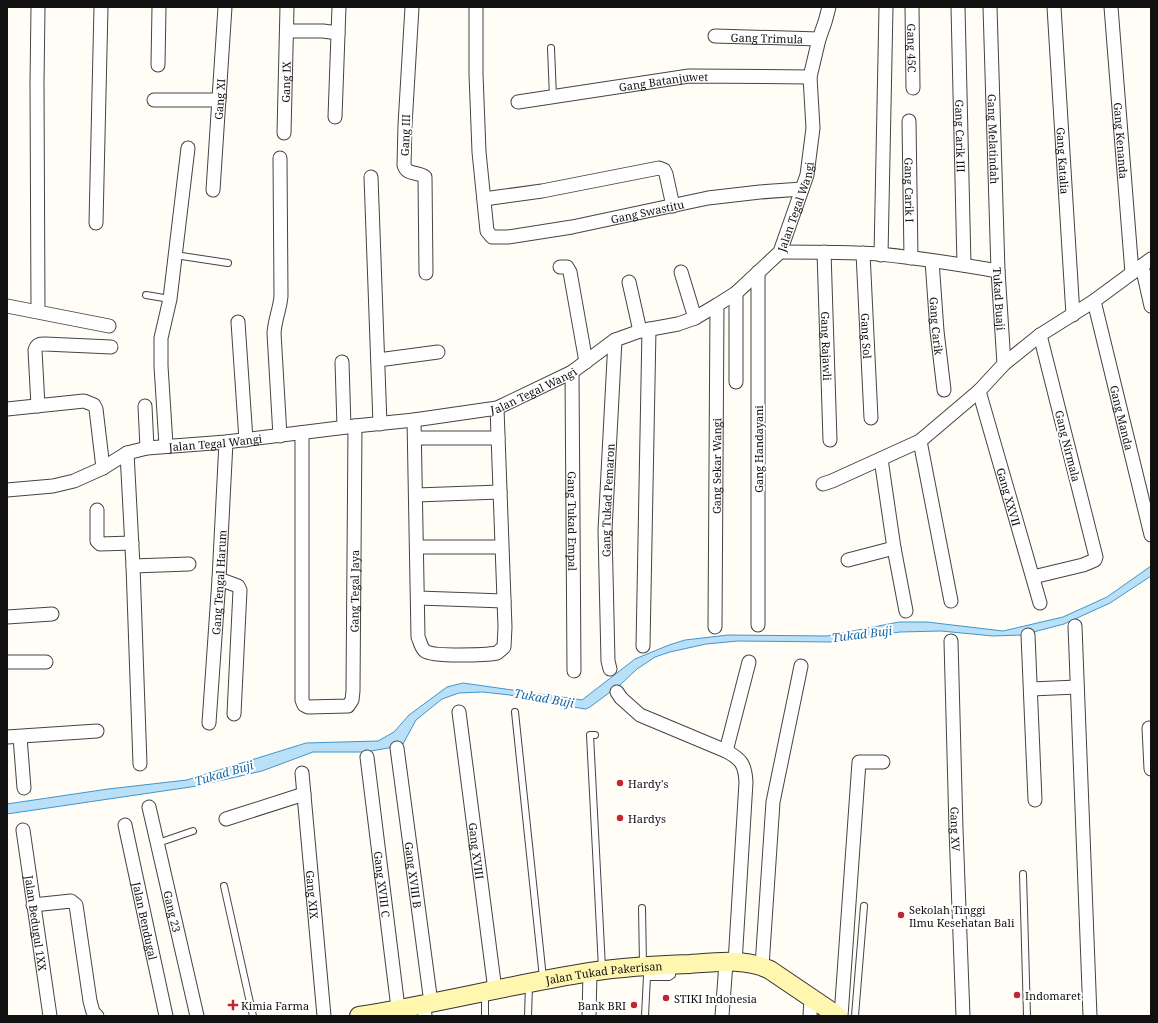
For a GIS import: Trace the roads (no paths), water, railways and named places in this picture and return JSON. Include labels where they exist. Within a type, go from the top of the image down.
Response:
[{"type":"street","points":[[38,7],[36,83],[38,311]]},
{"type":"street","points":[[96,223],[101,7]]},
{"type":"street","points":[[158,65],[159,7]]},
{"type":"street","name":"Gang XI","points":[[213,190],[225,7]]},
{"type":"street","name":"Gang IX","points":[[284,133],[287,7]]},
{"type":"street","points":[[335,117],[339,7]]},
{"type":"street","name":"Gang III","points":[[412,7],[404,165],[406,170],[409,172],[424,175],[426,177],[426,273]]},
{"type":"street","points":[[476,7],[479,152],[484,199],[542,191],[659,168],[664,170],[666,174],[673,206]]},
{"type":"street","name":"Jalan Tegal Wangi","points":[[7,490],[53,486],[74,481],[103,468],[127,453],[146,448],[166,445],[246,440],[414,420],[497,408],[572,372],[615,340],[645,330],[678,324],[695,318],[736,292],[780,252],[807,175],[813,128],[810,78],[819,39],[829,7]]},
{"type":"street","points":[[881,255],[886,7]]},
{"type":"street","name":"Gang 45C","points":[[912,7],[913,88]]},
{"type":"street","name":"Gang Carik III","points":[[958,7],[964,265]]},
{"type":"street","name":"Gang Melatindah","points":[[990,7],[998,272]]},
{"type":"street","name":"Gang Katalia","points":[[1054,7],[1072,315]]},
{"type":"street","name":"Gang Kenanda","points":[[1111,7],[1142,266],[1151,306]]},
{"type":"street","points":[[287,31],[323,31],[338,33]]},
{"type":"street","name":"Gang Trimula","points":[[714,36],[819,39]]},
{"type":"street","name":"Gang Batanjuwet","points":[[518,102],[689,76],[810,78]]},
{"type":"street","points":[[154,100],[219,100]]},
{"type":"street","name":"Gang Carik I","points":[[909,121],[911,258]]},
{"type":"street","points":[[166,445],[161,366],[161,338],[170,299],[188,148]]},
{"type":"street","points":[[280,158],[282,296],[280,307],[275,317],[274,333],[280,436]]},
{"type":"street","points":[[371,177],[380,424]]},
{"type":"street","name":"Gang Swastitu","points":[[484,199],[487,231],[492,237],[508,237],[572,227],[715,197],[802,189]]},
{"type":"street","name":"Tukad Buaji","points":[[780,252],[863,253],[932,260],[998,272],[1004,364]]},
{"type":"street","name":"Gang Rajawli","points":[[824,252],[830,440]]},
{"type":"street","name":"Gang Sol","points":[[863,253],[871,418]]},
{"type":"street","name":"Gang Carik","points":[[932,260],[937,331],[944,390]]},
{"type":"street","points":[[823,484],[920,441],[979,391],[1004,364],[1040,335],[1072,315],[1142,266]]},
{"type":"street","points":[[560,267],[567,267],[570,272],[586,362]]},
{"type":"street","points":[[681,272],[695,318]]},
{"type":"street","name":"Gang Handayani","points":[[758,272],[758,625]]},
{"type":"street","points":[[629,282],[645,330],[643,646]]},
{"type":"street","points":[[736,292],[736,382]]},
{"type":"street","name":"Gang Manda","points":[[1094,300],[1151,535]]},
{"type":"street","name":"Gang Sekar Wangi","points":[[715,627],[717,305]]},
{"type":"street","points":[[7,306],[109,326]]},
{"type":"street","points":[[238,322],[246,440]]},
{"type":"street","name":"Gang Nirmala","points":[[1033,577],[1082,565],[1095,560],[1096,557],[1040,335]]},
{"type":"street","name":"Gang Tukad Pemaron","points":[[609,665],[605,530],[615,340]]},
{"type":"street","points":[[38,406],[35,350],[38,344],[111,347]]},
{"type":"street","points":[[378,360],[438,352]]},
{"type":"street","points":[[342,362],[349,427]]},
{"type":"street","name":"Gang Tukad Empal","points":[[572,372],[574,670]]},
{"type":"street","name":"Gang XXVII","points":[[979,391],[1040,603]]},
{"type":"street","points":[[7,410],[84,401],[94,405],[96,410],[103,468]]},
{"type":"street","points":[[145,406],[146,448]]},
{"type":"street","points":[[414,420],[418,637],[425,651],[431,653],[454,655],[497,653],[504,647],[505,638],[497,408]]},
{"type":"street","name":"Gang Tegal Jaya","points":[[302,433],[302,700],[304,705],[312,707],[348,706],[352,700],[349,427]]},
{"type":"street","points":[[415,438],[498,438]]},
{"type":"street","points":[[920,441],[951,601]]},
{"type":"street","name":"Gang Tengal Harum","points":[[209,723],[219,579],[226,442]]},
{"type":"street","points":[[127,453],[133,566],[140,764]]},
{"type":"street","points":[[881,459],[894,548],[906,611]]},
{"type":"street","points":[[416,495],[500,492]]},
{"type":"street","points":[[97,510],[96,537],[100,544],[132,544]]},
{"type":"street","points":[[417,547],[501,547]]},
{"type":"street","points":[[848,560],[894,548]]},
{"type":"street","points":[[133,566],[189,564]]},
{"type":"street","points":[[219,579],[238,586],[240,590],[234,714]]},
{"type":"street","points":[[418,598],[504,601]]},
{"type":"street","points":[[7,617],[52,614]]},
{"type":"street","points":[[1075,626],[1090,1016]]},
{"type":"street","points":[[1028,635],[1035,800]]},
{"type":"street","name":"Gang XV","points":[[951,641],[956,829],[964,1016]]},
{"type":"street","points":[[7,662],[46,662]]},
{"type":"street","points":[[726,751],[749,662]]},
{"type":"street","points":[[762,966],[773,802],[801,666]]},
{"type":"street","points":[[1031,689],[1077,687]]},
{"type":"street","points":[[617,692],[621,698],[640,715],[726,751],[738,758],[745,774],[730,963],[722,1016]]},
{"type":"street","name":"Gang XVIII","points":[[459,712],[490,991]]},
{"type":"street","points":[[1149,728],[1151,769]]},
{"type":"street","points":[[24,788],[13,737],[97,731]]},
{"type":"street","name":"Gang XVIII B","points":[[397,748],[427,1008]]},
{"type":"street","name":"Gang XVIII C","points":[[367,757],[399,1013]]},
{"type":"street","points":[[840,1016],[859,762],[883,762]]},
{"type":"street","name":"Gang XIX","points":[[302,773],[324,1016]]},
{"type":"street","points":[[226,819],[304,794]]},
{"type":"street","name":"Gang 23","points":[[148,807],[158,843],[197,1016]]},
{"type":"street","name":"Jalan Bendugal","points":[[125,825],[166,1016]]},
{"type":"street","name":"Jalan Bedugul 1XX","points":[[23,830],[50,1016]]},
{"type":"street","points":[[33,905],[71,901],[76,905],[90,1001],[93,1012],[97,1016]]},
{"type":"street","name":"Jalan Tukad Pakerisan","points":[[359,1016],[399,1013],[427,1008],[490,991],[596,971],[646,970],[673,964],[730,963],[750,963],[762,966],[780,976],[811,1007],[840,1016]]},
{"type":"street","points":[[589,1016],[596,971]]},
{"type":"lane","points":[[551,48],[553,97]]},
{"type":"lane","points":[[175,255],[228,262]]},
{"type":"lane","points":[[146,295],[170,299]]},
{"type":"lane","points":[[515,712],[536,982],[528,1016]]},
{"type":"lane","points":[[595,735],[590,735],[596,971]]},
{"type":"lane","points":[[158,843],[194,831]]},
{"type":"lane","points":[[1023,874],[1027,1016]]},
{"type":"lane","points":[[224,886],[253,1016]]},
{"type":"lane","points":[[855,1016],[864,906]]},
{"type":"lane","points":[[642,908],[646,970],[645,1016]]},
{"type":"lane","points":[[485,1016],[490,991]]},
{"type":"water","name":"Tukad Buji","points":[[1151,566],[1151,576],[1110,603],[1064,624],[1022,635],[993,636],[941,631],[900,632],[833,642],[738,641],[706,644],[655,657],[637,669],[621,684],[586,709],[532,701],[510,695],[483,692],[459,693],[442,699],[416,720],[403,744],[394,747],[365,752],[313,752],[262,771],[197,786],[7,814],[7,804],[108,789],[187,780],[306,743],[378,741],[394,732],[409,715],[447,687],[463,683],[582,700],[635,659],[685,640],[728,635],[827,636],[899,622],[927,622],[1003,631],[1063,617],[1107,597]]},
{"type":"place","name":"Hardy's","points":[[620,783]]},
{"type":"place","name":"Hardys","points":[[620,818]]},
{"type":"place","name":"Sekolah Tinggi Ilmu Kesehatan Bali","points":[[901,915]]},
{"type":"place","name":"Indomaret","points":[[1017,995]]},
{"type":"place","name":"STIKI Indonesia","points":[[666,998]]},
{"type":"place","name":"Kimia Farma","points":[[233,1005]]},
{"type":"place","name":"Bank BRI","points":[[634,1005]]}]
